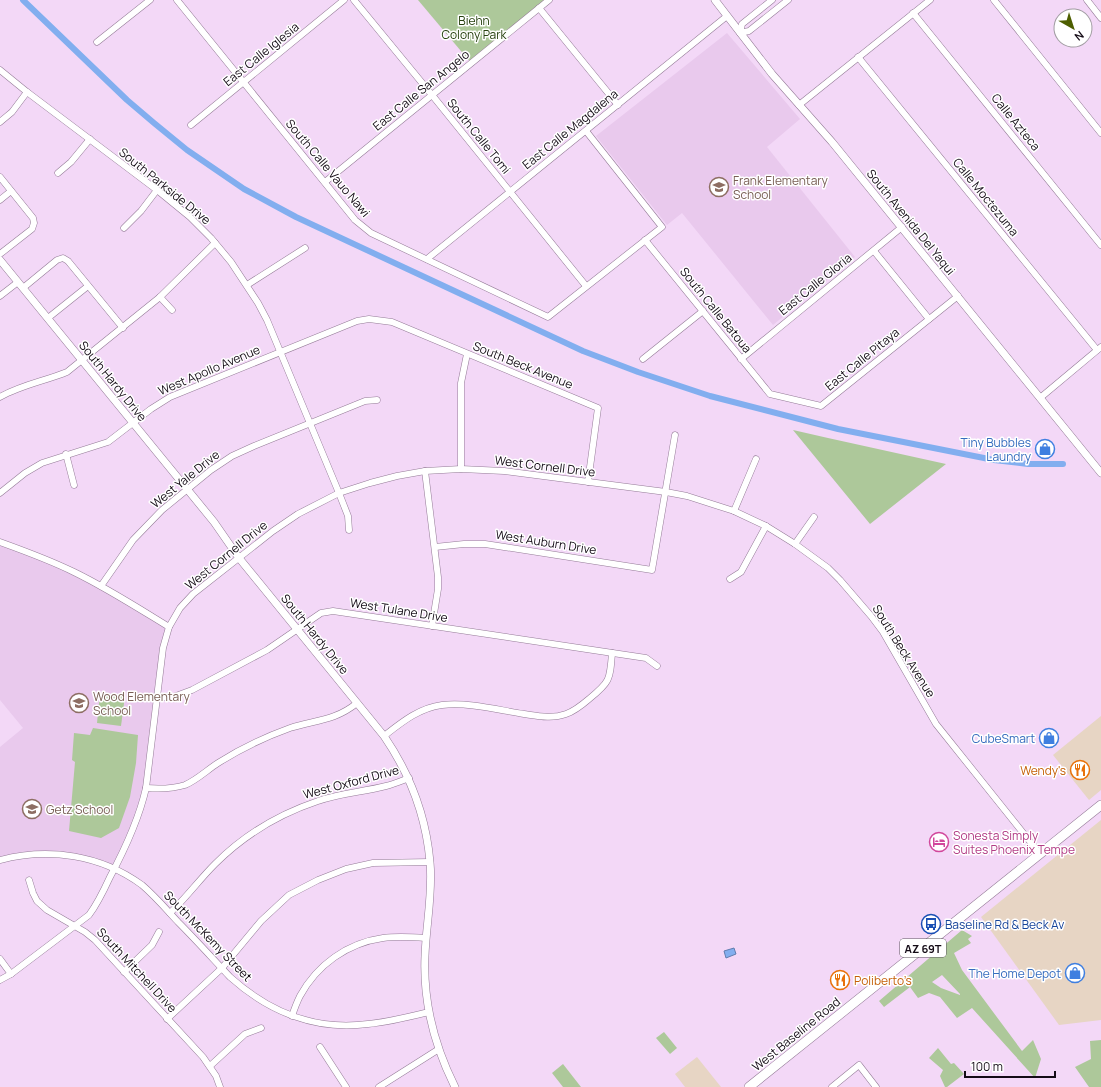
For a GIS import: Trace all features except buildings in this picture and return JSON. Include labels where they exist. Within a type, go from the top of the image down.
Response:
[{"type":"main road","name":"West Baseline Road","points":[[754,1086],[1101,805]]},
{"type":"street","points":[[97,42],[150,0]]},
{"type":"street","name":"South Calle Vauo Nawi","points":[[177,0],[355,220],[371,233],[548,317],[586,286]]},
{"type":"street","name":"East Calle Iglesia","points":[[191,125],[344,0]]},
{"type":"street","name":"South Calle Tomi","points":[[354,0],[586,286]]},
{"type":"street","name":"East Calle San Angelo","points":[[325,182],[549,0]]},
{"type":"street","name":"South Avenida Del Yaqui","points":[[715,0],[740,34],[902,227],[1101,473]]},
{"type":"street","points":[[772,0],[742,24],[740,34],[749,32],[788,0]]},
{"type":"street","points":[[799,105],[930,0]]},
{"type":"street","points":[[994,0],[1101,133]]},
{"type":"street","points":[[1087,0],[1101,18]]},
{"type":"street","points":[[539,8],[618,104]]},
{"type":"street","name":"Calle Azteca","points":[[913,13],[1101,245]]},
{"type":"street","name":"East Calle Magdalena","points":[[427,259],[726,16]]},
{"type":"street","name":"Calle Moctezuma","points":[[858,57],[1099,349]]},
{"type":"street","name":"South Parkside Drive","points":[[0,70],[190,217],[232,262],[267,320],[348,516],[349,530]]},
{"type":"street","points":[[0,122],[12,112],[27,92]]},
{"type":"street","points":[[586,131],[662,227],[586,286]]},
{"type":"street","points":[[58,172],[71,162],[90,139]]},
{"type":"street","points":[[0,177],[33,218],[34,223],[32,229],[0,254]]},
{"type":"street","points":[[124,228],[141,211],[157,190]]},
{"type":"street","points":[[0,200],[11,191]]},
{"type":"street","name":"East Calle Gloria","points":[[741,359],[902,227]]},
{"type":"street","name":"South Calle Batoua","points":[[645,240],[770,394]]},
{"type":"street","points":[[0,397],[11,391],[67,372],[160,296],[215,243]]},
{"type":"street","points":[[247,285],[305,248]]},
{"type":"street","points":[[874,251],[929,319]]},
{"type":"street","points":[[23,288],[57,260],[63,258],[68,261],[122,328]]},
{"type":"street","name":"South Hardy Drive","points":[[0,260],[227,538],[239,558],[384,736],[400,759],[409,778],[424,822],[430,862],[425,970],[429,1012],[439,1049],[455,1087]]},
{"type":"street","points":[[0,296],[18,282]]},
{"type":"street","points":[[48,318],[88,286]]},
{"type":"street","points":[[160,296],[172,310]]},
{"type":"street","name":"East Calle Pitaya","points":[[770,394],[822,406],[958,296]]},
{"type":"street","points":[[643,359],[703,311]]},
{"type":"street","name":"West Apollo Avenue","points":[[0,493],[25,473],[42,463],[66,454],[108,442],[151,408],[170,397],[357,321],[369,319]]},
{"type":"street","name":"South Beck Avenue","points":[[369,319],[392,322],[598,408],[588,482]]},
{"type":"street","points":[[1040,398],[1099,349]]},
{"type":"street","points":[[461,469],[461,383],[467,354]]},
{"type":"street","name":"West Yale Drive","points":[[101,586],[133,540],[162,510],[187,489],[232,456],[365,400],[377,400]]},
{"type":"street","points":[[666,492],[675,435]]},
{"type":"street","points":[[66,454],[74,485]]},
{"type":"street","points":[[734,511],[756,459]]},
{"type":"street","name":"West Cornell Drive","points":[[0,980],[11,974],[76,926],[95,908],[137,819],[142,804],[146,788],[163,648],[169,627],[180,608],[193,594],[273,531],[298,514],[339,493],[396,476],[425,471],[461,469],[504,471],[666,492]]},
{"type":"street","points":[[425,471],[438,577],[438,589],[432,626]]},
{"type":"street","name":"South Beck Avenue","points":[[666,492],[687,496],[734,511],[766,526],[795,544],[828,568],[871,616],[891,646],[936,724],[1040,854]]},
{"type":"street","name":"West Auburn Drive","points":[[435,547],[474,543],[485,544],[652,570],[666,492]]},
{"type":"street","points":[[795,544],[814,517]]},
{"type":"street","points":[[730,579],[741,572],[766,526]]},
{"type":"street","points":[[0,542],[39,557],[101,586],[169,627]]},
{"type":"street","name":"West Tulane Drive","points":[[156,697],[173,697],[192,690],[267,650],[321,613],[333,611],[646,658],[657,666]]},
{"type":"street","points":[[384,736],[413,715],[441,705],[464,705],[545,717],[565,715],[582,705],[602,689],[607,682],[610,672],[612,653]]},
{"type":"street","points":[[146,788],[164,789],[187,784],[218,763],[263,738],[291,728],[332,718],[346,712],[357,703]]},
{"type":"street","name":"West Oxford Drive","points":[[170,913],[183,901],[214,864],[247,836],[266,824],[319,800],[386,786],[409,778]]},
{"type":"street","points":[[0,860],[28,854],[46,853],[83,858],[114,869]]},
{"type":"street","points":[[167,1019],[222,968],[261,922],[289,895],[318,880],[346,869],[373,863],[430,862]]},
{"type":"street","name":"South McKemy Street","points":[[114,869],[140,884],[156,898],[242,988],[253,996],[292,1016],[323,1024],[352,1025],[369,1024],[429,1012]]},
{"type":"street","name":"South Mitchell Drive","points":[[29,880],[37,901],[47,910],[76,926],[95,940],[203,1057],[216,1076],[220,1087]]},
{"type":"street","points":[[124,972],[152,945],[159,932]]},
{"type":"street","points":[[292,1016],[300,997],[311,979],[325,964],[337,955],[364,942],[383,938],[401,936],[426,938]]},
{"type":"street","points":[[0,959],[11,974]]},
{"type":"street","points":[[210,1066],[245,1034],[261,1028]]},
{"type":"street","points":[[320,1047],[346,1087]]},
{"type":"street","points":[[379,1087],[439,1049]]},
{"type":"street","points":[[832,1087],[859,1065],[876,1087]]},
{"type":"shaded area","name":"Frank Elementary School","points":[[727,33],[800,119],[767,147],[855,257],[773,325],[682,213],[667,225],[596,136]]},
{"type":"shaded area","name":"Wood Elementary School","points":[[0,542],[73,572],[169,627],[146,788],[115,869],[66,855],[0,860],[0,747],[23,728],[0,700]]},
{"type":"shaded area","points":[[1101,716],[1101,790],[1089,800],[1053,755]]},
{"type":"shaded area","points":[[1101,820],[1101,1020],[1059,1025],[981,917]]},
{"type":"shaded area","points":[[697,1057],[721,1087],[685,1087],[675,1074]]},
{"type":"green space","name":"Biehn Colony Park","points":[[418,0],[549,0],[471,63]]},
{"type":"green space","points":[[793,430],[828,438],[946,464],[870,524]]},
{"type":"green space","points":[[100,693],[125,696],[121,726],[97,723]]},
{"type":"green space","points":[[93,728],[138,735],[136,763],[130,797],[119,828],[101,838],[69,831],[75,762],[72,760],[74,733],[90,735]]},
{"type":"green space","points":[[962,930],[972,936],[968,939],[971,943],[954,953],[962,970],[1022,1051],[1033,1040],[1041,1059],[1035,1078],[972,1008],[957,1018],[940,997],[929,993],[918,998],[910,987],[884,1007],[879,1001]],"holes":[[[942,975],[960,994],[941,988],[932,982]]]},
{"type":"green space","points":[[664,1032],[677,1048],[670,1054],[656,1038]]},
{"type":"green space","points":[[1101,1040],[1101,1087],[1089,1087],[1075,1067],[1091,1059],[1090,1041]]},
{"type":"green space","points":[[938,1048],[951,1064],[954,1063],[964,1074],[947,1087],[945,1087],[940,1076],[943,1070],[929,1058]]},
{"type":"green space","points":[[563,1064],[581,1087],[563,1087],[552,1073]]},
{"type":"water","points":[[734,948],[736,954],[726,958],[724,951]]},
{"type":"waterway","points":[[23,0],[127,100],[187,150],[244,189],[296,217],[583,351],[638,372],[710,396],[838,429],[994,460],[1028,464],[1063,464]]},
{"type":"place","name":"Frank Elementary School","points":[[719,187]]},
{"type":"place","name":"Tiny Bubbles Laundry","points":[[1045,449]]},
{"type":"place","name":"Wood Elementary School","points":[[79,703]]},
{"type":"place","name":"CubeSmart","points":[[1049,738]]},
{"type":"place","name":"Wendy's","points":[[1080,770]]},
{"type":"place","name":"Getz School","points":[[32,809]]},
{"type":"place","name":"Sonesta Simply Suites Phoenix Tempe","points":[[939,842]]},
{"type":"place","name":"Baseline Rd & Beck Av","points":[[931,924]]},
{"type":"place","name":"The Home Depot","points":[[1075,973]]},
{"type":"place","name":"Poliberto’s","points":[[840,980]]}]
